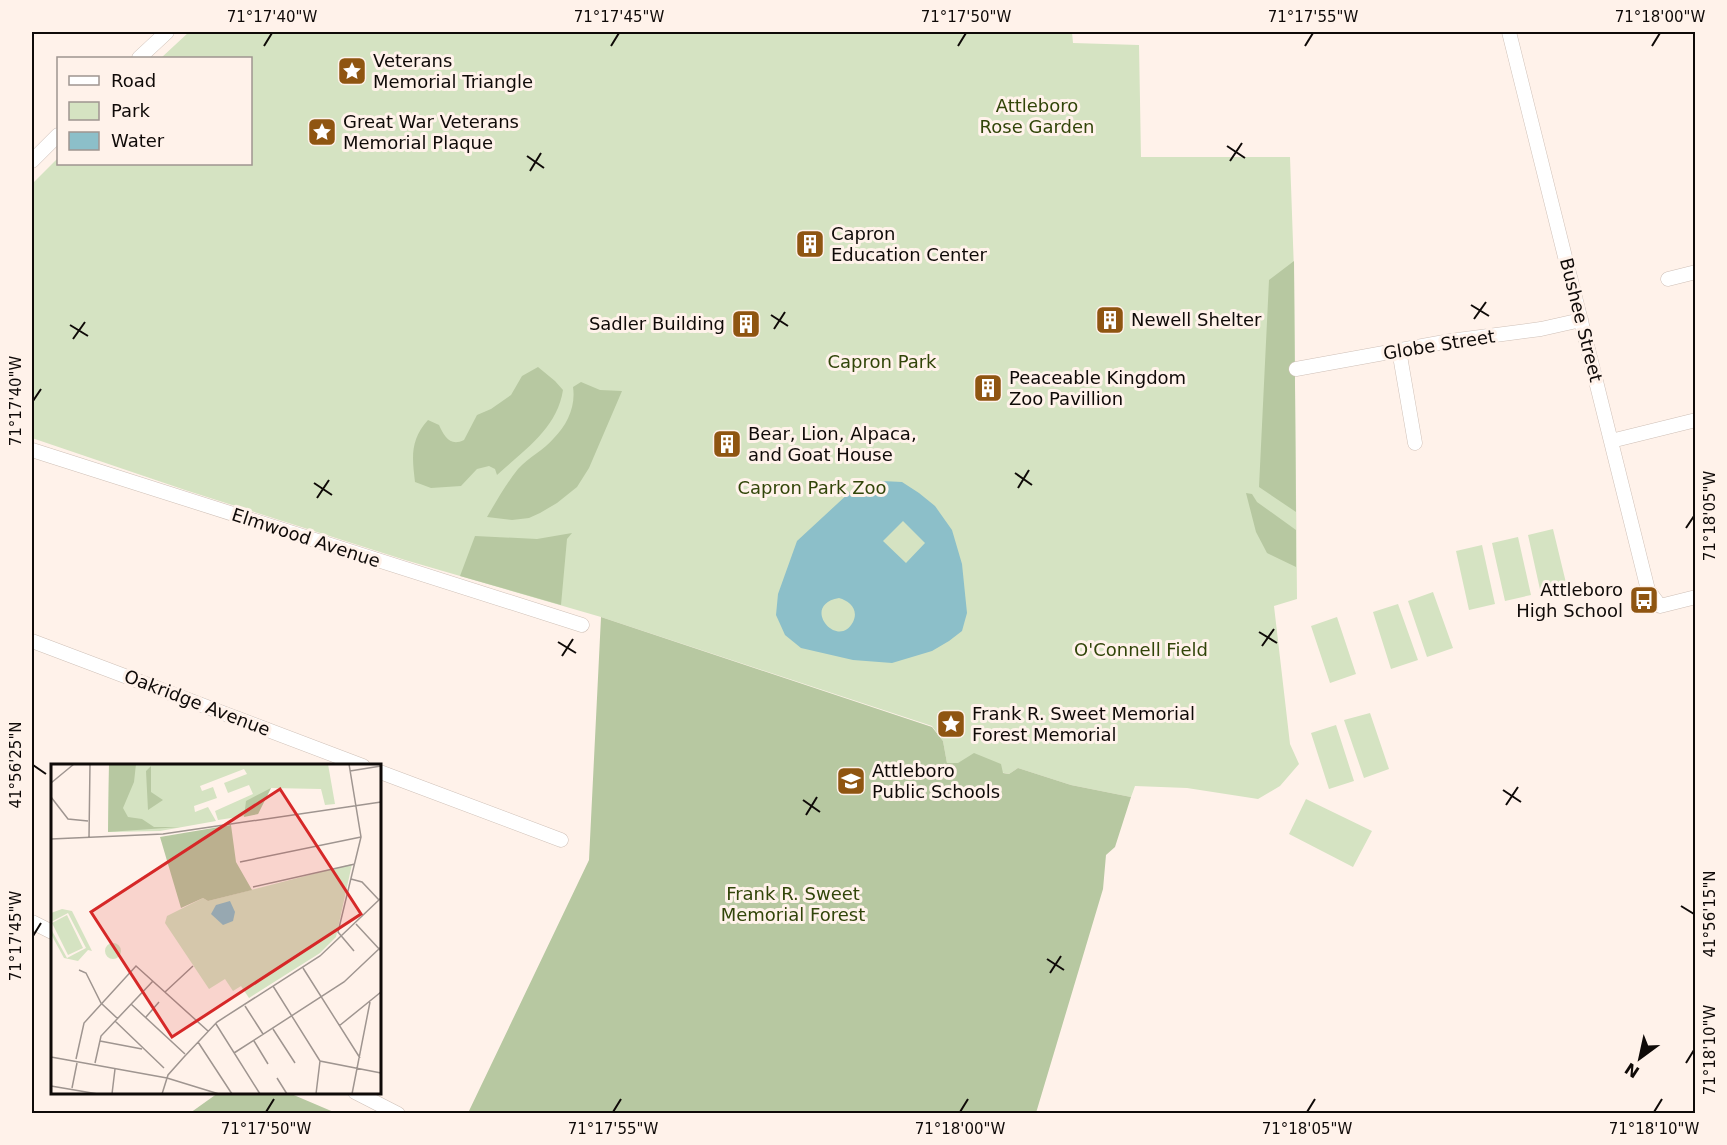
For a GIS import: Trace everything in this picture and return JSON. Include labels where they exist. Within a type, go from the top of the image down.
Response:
[{"type":"street","points":[[140,57],[167,32]]},
{"type":"street","name":"Bushee Street","points":[[1509,32],[1648,590],[1660,606],[1695,597]]},
{"type":"street","points":[[32,161],[57,136]]},
{"type":"street","points":[[1668,279],[1695,272]]},
{"type":"street","name":"Globe Street","points":[[1296,369],[1450,341],[1541,329],[1581,320]]},
{"type":"street","points":[[1399,350],[1415,443]]},
{"type":"street","points":[[1611,441],[1695,420]]},
{"type":"street","name":"Elmwood Avenue","points":[[32,450],[582,625]]},
{"type":"street","name":"Oakridge Avenue","points":[[32,641],[360,764]]},
{"type":"street","points":[[381,772],[561,840]]},
{"type":"street","points":[[32,922],[51,932]]},
{"type":"street","points":[[359,1094],[398,1113]]},
{"type":"green space","name":"Capron Park","points":[[189,32],[1072,32],[1073,43],[1139,45],[1141,157],[1290,157],[1294,271],[1297,599],[1274,606],[1290,744],[1299,764],[1280,786],[1258,799],[1187,788],[1135,786],[1131,797],[1071,785],[1018,768],[1009,774],[958,763],[947,763],[943,741],[932,726],[601,617],[405,560],[185,490],[32,438],[32,184],[57,159],[57,165],[252,165],[252,57],[162,57]]},
{"type":"green space","points":[[1294,261],[1296,512],[1259,487],[1269,280]]},
{"type":"green space","points":[[538,367],[563,390],[554,416],[538,438],[497,475],[495,469],[489,466],[477,469],[461,486],[431,488],[415,482],[413,465],[415,442],[428,420],[439,425],[451,441],[464,440],[477,415],[491,409],[511,395],[522,376]]},
{"type":"green space","points":[[581,382],[600,390],[622,391],[589,468],[577,487],[557,503],[529,518],[512,520],[487,517],[518,469],[559,433],[570,415],[573,387]]},
{"type":"green space","points":[[1246,493],[1252,494],[1257,502],[1296,530],[1296,567],[1267,553],[1256,532]]},
{"type":"green space","points":[[1553,529],[1567,587],[1541,594],[1528,535]]},
{"type":"green space","points":[[572,533],[567,539],[561,605],[460,576],[475,536],[537,539]]},
{"type":"green space","points":[[1518,537],[1531,595],[1505,601],[1492,543]]},
{"type":"green space","points":[[1482,545],[1495,604],[1469,610],[1456,551]]},
{"type":"green space","points":[[1433,592],[1453,648],[1427,657],[1408,601]]},
{"type":"green space","points":[[1398,604],[1418,660],[1391,669],[1373,612]]},
{"type":"green space","name":"Frank R. Sweet Memorial Forest","points":[[601,617],[932,727],[943,741],[947,763],[958,763],[974,753],[1001,764],[1003,773],[1009,774],[1018,768],[1071,785],[1131,797],[1115,847],[1106,855],[1103,889],[1036,1113],[468,1113],[589,860]]},
{"type":"green space","points":[[1337,617],[1356,674],[1330,683],[1311,626]]},
{"type":"green space","points":[[1370,713],[1389,769],[1364,778],[1344,720]]},
{"type":"green space","points":[[1336,725],[1354,781],[1329,789],[1311,733]]},
{"type":"green space","points":[[1306,799],[1372,831],[1353,867],[1289,834]]},
{"type":"green space","points":[[217,1094],[291,1094],[336,1113],[190,1113]]},
{"type":"water","points":[[882,481],[902,482],[935,506],[952,530],[962,564],[967,613],[962,631],[932,651],[892,663],[853,660],[801,648],[785,635],[776,615],[778,594],[797,541],[850,492]],"holes":[[[903,521],[925,543],[906,563],[883,541]],[[839,598],[847,601],[855,614],[853,622],[846,630],[839,631],[825,624],[822,616],[822,609],[828,602]]]},
{"type":"place","name":"Veterans Memorial Triangle","points":[[352,71]]},
{"type":"place","name":"Great War Veterans Memorial Plaque","points":[[322,132]]},
{"type":"place","name":"Capron Education Center","points":[[810,244]]},
{"type":"place","name":"Newell Shelter","points":[[1110,320]]},
{"type":"place","name":"Sadler Building","points":[[746,324]]},
{"type":"place","name":"Peaceable Kingdom Zoo Pavillion","points":[[988,388]]},
{"type":"place","name":"Bear, Lion, Alpaca, and Goat House","points":[[727,444]]},
{"type":"place","name":"Attleboro High School","points":[[1644,600]]},
{"type":"place","name":"Frank R. Sweet Memorial Forest Memorial","points":[[951,724]]},
{"type":"place","name":"Attleboro Public Schools","points":[[851,781]]},
{"type":"park label","name":"Attleboro Rose Garden","points":[[1037,116]]},
{"type":"park label","name":"Capron Park Zoo","points":[[812,488]]},
{"type":"park label","name":"O'Connell Field","points":[[1141,650]]}]
